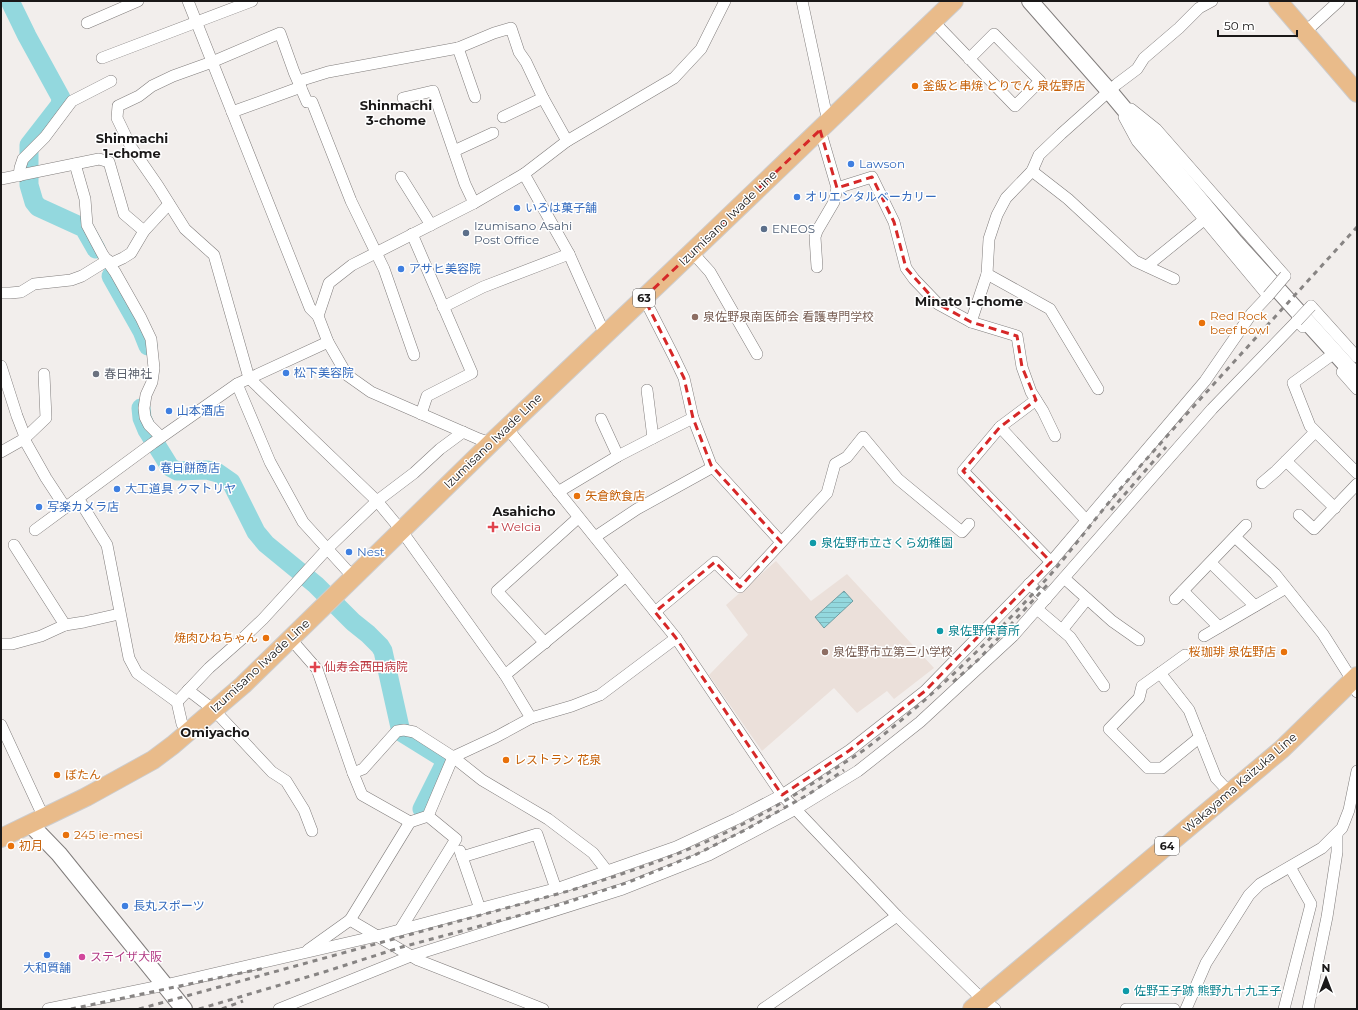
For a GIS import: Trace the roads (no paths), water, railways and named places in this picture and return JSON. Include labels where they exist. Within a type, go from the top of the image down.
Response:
[{"type":"main road","name":"Izumisano Iwade Line","points":[[1,838],[86,797],[153,760],[173,745],[243,685],[491,443],[954,1]]},
{"type":"main road","points":[[1278,1],[1357,93]]},
{"type":"main road","name":"Wakayama Kaizuka Line","points":[[983,1006],[1282,749],[1355,683]]},
{"type":"street","points":[[86,23],[138,1]]},
{"type":"street","points":[[188,1],[310,308],[318,316],[328,342],[347,375],[371,392],[491,443]]},
{"type":"street","points":[[102,58],[252,1]]},
{"type":"street","points":[[318,316],[329,283],[352,265],[474,203],[524,174],[567,141],[674,78],[701,49],[725,1]]},
{"type":"street","points":[[802,1],[824,126],[837,188],[834,202],[815,237],[817,267]]},
{"type":"street","points":[[1030,1],[1110,92],[1236,242],[1357,378]]},
{"type":"street","points":[[971,322],[987,274],[990,239],[997,216],[1006,198],[1032,171],[1040,155],[1061,134],[1137,69],[1144,58],[1179,28],[1199,8],[1212,1]]},
{"type":"street","points":[[1305,32],[1339,1]]},
{"type":"street","points":[[933,21],[969,59],[1015,106],[1040,81],[994,34],[969,59]]},
{"type":"street","points":[[232,112],[328,72],[458,48],[494,33],[511,28],[519,52],[526,62],[543,98],[567,141]]},
{"type":"street","points":[[414,355],[384,268],[375,253],[350,201],[312,102],[307,102],[280,33],[212,62],[173,76],[152,86],[139,96],[118,106],[117,118],[131,147],[185,229],[214,255],[249,378],[377,502],[401,530],[505,675],[531,718]]},
{"type":"street","points":[[458,48],[475,97]]},
{"type":"street","points":[[25,174],[20,168],[23,159],[33,150],[72,101],[112,80]]},
{"type":"street","points":[[403,98],[433,90],[474,203]]},
{"type":"street","points":[[1110,92],[1137,141],[1268,296]]},
{"type":"street","points":[[48,1009],[165,985],[378,936],[556,889],[676,847],[736,819],[782,795],[850,750],[925,691],[1051,562],[1205,381],[1252,313],[1285,276],[1156,129],[1110,92]]},
{"type":"street","points":[[502,117],[543,98]]},
{"type":"street","points":[[454,151],[493,132]]},
{"type":"street","points":[[1,179],[99,159],[109,162],[124,214],[144,231]]},
{"type":"street","points":[[75,164],[85,199],[87,225],[106,263],[142,318],[151,339],[154,368],[152,382],[146,395],[144,408],[145,417],[157,440]]},
{"type":"street","points":[[1032,171],[1068,199],[1135,261],[1174,279]]},
{"type":"street","points":[[524,174],[569,254],[605,335]]},
{"type":"street","points":[[401,177],[431,225]]},
{"type":"street","points":[[837,188],[872,177],[894,222],[906,268],[914,279],[938,304],[971,322],[1018,336],[1022,367],[1031,392],[1055,436]]},
{"type":"street","points":[[1,293],[21,292],[34,284],[71,280],[82,276],[106,263],[123,258],[131,253],[144,231],[169,204]]},
{"type":"street","points":[[1147,266],[1205,220]]},
{"type":"street","points":[[412,234],[472,373],[427,396],[421,414]]},
{"type":"street","points":[[692,252],[710,272],[757,354]]},
{"type":"street","points":[[443,307],[483,287],[569,254]]},
{"type":"street","points":[[987,274],[1050,309],[1098,389]]},
{"type":"street","points":[[644,298],[684,378],[693,418],[711,465],[782,542]]},
{"type":"street","points":[[279,1009],[411,956],[623,889],[709,855],[796,809],[858,771],[920,722],[1013,636],[1212,409],[1311,306],[1357,358]]},
{"type":"street","points":[[1297,321],[1357,389]]},
{"type":"street","points":[[35,530],[157,440],[237,384],[328,342]]},
{"type":"street","points":[[1329,357],[1294,384],[1310,426],[1314,432],[1357,473]]},
{"type":"street","points":[[1,366],[24,434],[24,439],[46,478],[66,507]]},
{"type":"street","points":[[1,452],[24,439],[46,418],[44,374]]},
{"type":"street","points":[[237,384],[270,462],[303,522],[352,577]]},
{"type":"street","points":[[647,390],[653,438]]},
{"type":"street","points":[[1036,400],[1000,426],[963,471],[1051,562]]},
{"type":"street","points":[[558,492],[618,456],[693,418]]},
{"type":"street","points":[[601,419],[618,456]]},
{"type":"street","points":[[1000,426],[1086,520]]},
{"type":"street","points":[[507,428],[676,638],[782,795],[983,1006]]},
{"type":"street","points":[[177,702],[209,668],[244,638],[263,619],[327,549],[377,502],[414,473],[440,449],[463,432]]},
{"type":"street","points":[[1262,483],[1276,471],[1314,432]]},
{"type":"street","points":[[655,612],[715,562],[740,587],[827,493],[835,464],[847,457],[863,436],[898,479],[962,532],[969,524]]},
{"type":"street","points":[[1286,461],[1335,508]]},
{"type":"street","points":[[595,537],[637,509],[713,468]]},
{"type":"street","points":[[1299,515],[1314,529],[1357,484]]},
{"type":"street","points":[[78,498],[107,545],[129,658],[137,673],[177,702],[182,724],[190,730]]},
{"type":"street","points":[[545,643],[497,591],[578,518]]},
{"type":"street","points":[[1219,627],[1179,595],[1246,525]]},
{"type":"street","points":[[1236,537],[1275,574],[1323,634],[1355,683]]},
{"type":"street","points":[[14,545],[65,625]]},
{"type":"street","points":[[1210,563],[1255,606]]},
{"type":"street","points":[[505,675],[626,576]]},
{"type":"street","points":[[1064,578],[1112,621],[1139,640]]},
{"type":"street","points":[[1029,584],[1046,599]]},
{"type":"street","points":[[1204,636],[1286,588]]},
{"type":"street","points":[[1062,630],[1087,599]]},
{"type":"street","points":[[1037,609],[1070,637],[1104,686]]},
{"type":"street","points":[[1,644],[12,644],[40,636],[65,625],[120,614]]},
{"type":"street","points":[[303,953],[350,920],[410,822],[428,816],[453,757],[496,737],[531,718],[572,706],[600,695],[676,638]]},
{"type":"street","points":[[287,641],[296,646],[317,669],[362,795],[410,822]]},
{"type":"street","points":[[1185,655],[1142,686],[1139,698],[1109,729],[1148,768],[1162,768],[1200,737]]},
{"type":"street","points":[[1160,673],[1189,710],[1216,778],[1230,793]]},
{"type":"street","points":[[188,690],[214,710],[272,772],[286,781],[304,810],[312,831]]},
{"type":"street","points":[[1,725],[37,821],[59,854],[184,1009]]},
{"type":"street","points":[[353,773],[363,769],[400,730],[414,732],[453,757],[482,780],[548,819],[593,853],[607,871]]},
{"type":"street","points":[[1186,1009],[1206,963],[1249,895],[1260,884],[1322,848],[1342,828],[1349,810],[1357,771]]},
{"type":"street","points":[[428,816],[456,839],[480,909]]},
{"type":"street","points":[[462,857],[537,834],[548,819]]},
{"type":"street","points":[[537,834],[556,889]]},
{"type":"street","points":[[1308,1009],[1328,910],[1337,852],[1337,834]]},
{"type":"street","points":[[400,930],[456,839]]},
{"type":"street","points":[[1284,1009],[1311,904],[1290,867]]},
{"type":"street","points":[[763,1009],[897,916]]},
{"type":"street","points":[[350,920],[418,960],[543,1009]]},
{"type":"street","points":[[1126,1009],[1174,1009]]},
{"type":"water","points":[[844,591],[853,601],[824,628],[815,617]]},
{"type":"waterway","points":[[10,1],[27,36],[61,98],[60,105],[29,145],[29,185],[34,202],[38,207],[84,228],[96,249]]},
{"type":"waterway","points":[[111,276],[142,331],[148,346]]},
{"type":"waterway","points":[[141,408],[142,418],[147,430],[170,467],[177,471],[207,470],[218,473],[231,482],[256,532],[266,544],[316,585],[353,622],[380,646],[383,651],[401,732],[443,758],[444,765],[422,809]]},
{"type":"railway","points":[[139,1009],[572,890],[659,861],[702,844],[764,813],[864,750],[938,688],[1007,621],[1051,574],[1150,455],[1357,227]]},
{"type":"railway","points":[[1111,510],[1166,447]]},
{"type":"railway","points":[[953,682],[979,659],[1049,583]]},
{"type":"railway","points":[[199,1009],[402,947],[562,904],[629,882],[697,854],[745,830],[809,794],[844,770]]},
{"type":"railway","points":[[71,1009],[265,968]]},
{"type":"railway","points":[[222,1009],[243,1001]]},
{"type":"place","name":"釜飯と串焼 とりでん 泉佐野店","points":[[915,86]]},
{"type":"place","name":"Lawson","points":[[851,164]]},
{"type":"place","name":"オリエンタルベーカリー","points":[[797,197]]},
{"type":"place","name":"いろは菓子舗","points":[[517,208]]},
{"type":"place","name":"ENEOS","points":[[764,229]]},
{"type":"place","name":"Izumisano Asahi Post Office","points":[[466,233]]},
{"type":"place","name":"アサヒ美容院","points":[[401,269]]},
{"type":"place","name":"泉佐野泉南医師会 看護専門学校","points":[[695,317]]},
{"type":"place","name":"Red Rock beef bowl","points":[[1202,323]]},
{"type":"place","name":"松下美容院","points":[[286,373]]},
{"type":"place","name":"春日神社","points":[[96,374]]},
{"type":"place","name":"山本酒店","points":[[169,411]]},
{"type":"place","name":"春日餅商店","points":[[152,468]]},
{"type":"place","name":"大工道具 クマトリヤ","points":[[117,489]]},
{"type":"place","name":"矢倉飲食店","points":[[577,496]]},
{"type":"place","name":"写楽カメラ店","points":[[39,507]]},
{"type":"place","name":"Welcia","points":[[493,527]]},
{"type":"place","name":"泉佐野市立さくら幼稚園","points":[[813,543]]},
{"type":"place","name":"Nest","points":[[349,552]]},
{"type":"place","name":"泉佐野保育所","points":[[940,631]]},
{"type":"place","name":"焼肉ひねちゃん","points":[[266,638]]},
{"type":"place","name":"泉佐野市立第三小学校","points":[[825,652]]},
{"type":"place","name":"桜珈琲 泉佐野店","points":[[1284,652]]},
{"type":"place","name":"仙寿会西田病院","points":[[315,667]]},
{"type":"place","name":"レストラン 花泉","points":[[506,760]]},
{"type":"place","name":"ぼたん","points":[[57,775]]},
{"type":"place","name":"245 ie-mesi","points":[[66,835]]},
{"type":"place","name":"初月","points":[[11,846]]},
{"type":"place","name":"長丸スポーツ","points":[[125,906]]},
{"type":"place","name":"大和質舗","points":[[47,955]]},
{"type":"place","name":"ステイザ大阪","points":[[82,957]]},
{"type":"place","name":"佐野王子跡 熊野九十九王子","points":[[1126,991]]},
{"type":"district","name":"Shinmachi 3-chome","points":[[396,112]]},
{"type":"district","name":"Shinmachi 1-chome","points":[[132,146]]},
{"type":"district","name":"Minato 1-chome","points":[[969,301]]},
{"type":"district","name":"Asahicho","points":[[524,511]]},
{"type":"district","name":"Omiyacho","points":[[215,732]]}]
